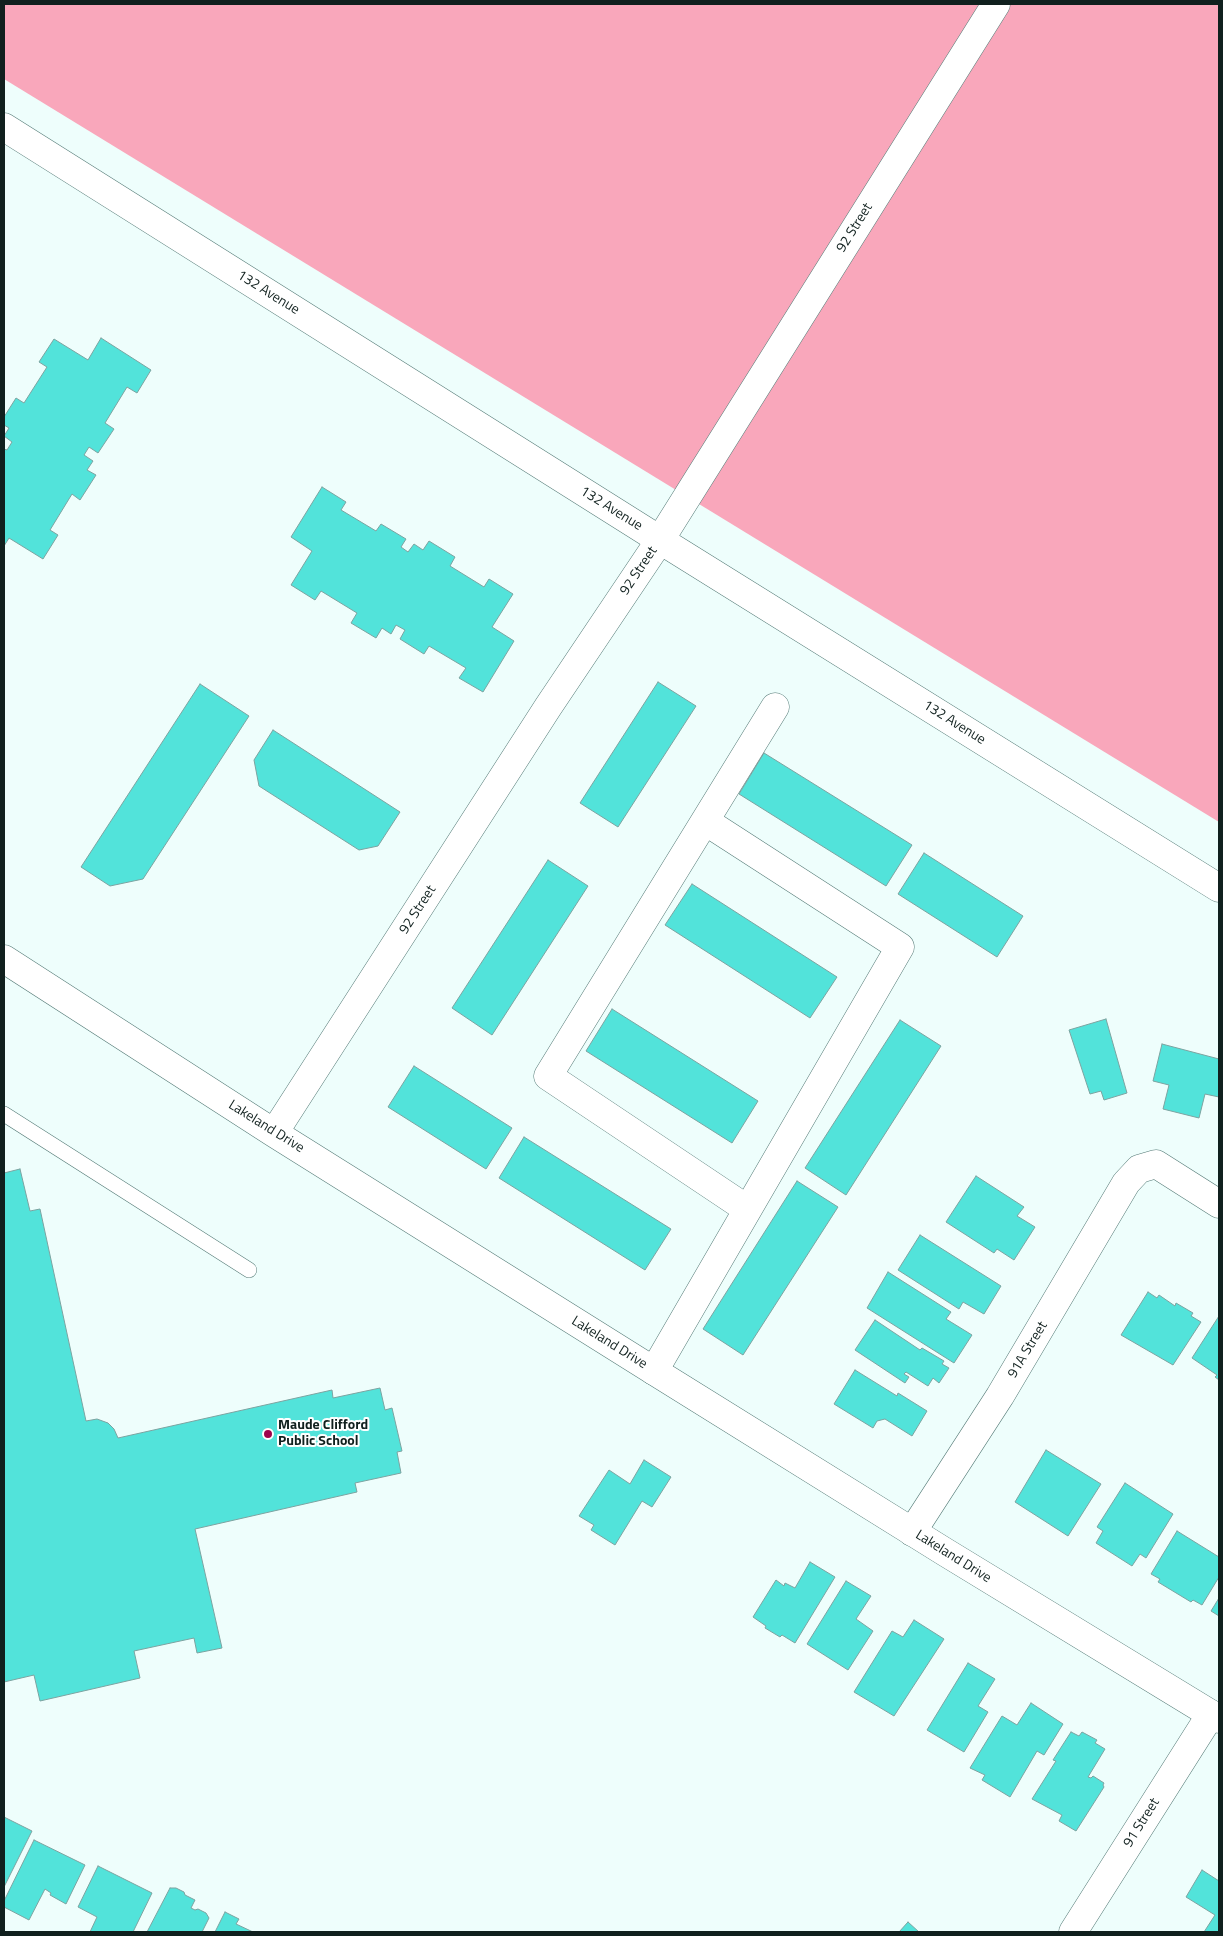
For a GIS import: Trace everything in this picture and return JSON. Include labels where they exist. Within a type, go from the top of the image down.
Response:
[{"type":"street","name":"92 Street","points":[[274,1133],[548,707],[660,540],[996,4]]},
{"type":"street","name":"132 Avenue","points":[[4,127],[660,540],[1219,888]]},
{"type":"street","points":[[748,1209],[548,1076],[775,708]]},
{"type":"street","points":[[654,1371],[900,947],[705,822]]},
{"type":"street","name":"Lakeland Drive","points":[[4,959],[274,1133],[654,1371],[912,1532],[1215,1717]]},
{"type":"street","name":"91A Street","points":[[912,1532],[1000,1396],[1126,1183],[1139,1169],[1156,1164],[1219,1204]]},
{"type":"street","name":"91 Street","points":[[1074,1932],[1215,1717]]},
{"type":"lane","points":[[4,1114],[249,1270]]},
{"type":"shaded area","points":[[4,4],[1219,4],[1219,822],[4,79]]},
{"type":"building","points":[[101,338],[151,370],[137,393],[127,387],[105,423],[114,429],[98,453],[89,447],[84,455],[93,461],[87,470],[96,475],[80,500],[72,494],[50,530],[58,535],[43,559],[9,538],[4,546],[4,449],[7,450],[12,442],[4,436],[9,428],[4,425],[4,417],[16,398],[24,403],[47,367],[39,362],[54,339],[88,360]]},
{"type":"building","points":[[322,487],[346,502],[341,510],[376,531],[381,524],[406,539],[401,547],[408,552],[414,544],[423,550],[429,541],[455,557],[450,566],[484,587],[489,579],[513,594],[492,627],[514,641],[483,692],[459,678],[466,668],[429,646],[424,654],[400,639],[405,630],[396,625],[391,634],[382,628],[376,638],[351,623],[357,613],[321,591],[315,600],[291,585],[312,551],[291,537]]},
{"type":"building","points":[[658,682],[696,706],[618,827],[580,803]]},
{"type":"building","points":[[200,684],[249,716],[143,879],[110,886],[81,867]]},
{"type":"building","points":[[273,730],[400,812],[378,846],[359,850],[259,786],[254,760]]},
{"type":"building","points":[[764,753],[912,845],[886,886],[739,794]]},
{"type":"building","points":[[924,853],[1023,916],[997,957],[898,894]]},
{"type":"building","points":[[548,860],[588,886],[492,1035],[452,1008]]},
{"type":"building","points":[[692,884],[837,977],[810,1018],[665,925]]},
{"type":"building","points":[[612,1009],[758,1101],[732,1143],[586,1051]]},
{"type":"building","points":[[1106,1019],[1127,1093],[1104,1100],[1101,1091],[1090,1094],[1069,1030]]},
{"type":"building","points":[[900,1020],[941,1046],[846,1195],[805,1168]]},
{"type":"building","points":[[1162,1044],[1219,1059],[1219,1097],[1205,1094],[1199,1118],[1163,1109],[1169,1085],[1153,1081]]},
{"type":"building","points":[[414,1066],[512,1128],[486,1169],[388,1107]]},
{"type":"building","points":[[524,1137],[671,1229],[645,1270],[499,1178]]},
{"type":"building","name":"Maude Clifford Public School","points":[[20,1169],[30,1211],[40,1209],[86,1421],[97,1419],[108,1423],[114,1429],[118,1438],[332,1390],[333,1398],[380,1388],[385,1410],[392,1408],[402,1451],[397,1452],[401,1473],[355,1483],[357,1492],[195,1529],[222,1648],[197,1653],[194,1638],[134,1651],[140,1678],[40,1701],[34,1675],[4,1682],[4,1173]]},
{"type":"building","points":[[976,1176],[1024,1207],[1017,1216],[1035,1227],[1014,1260],[997,1249],[994,1253],[946,1222]]},
{"type":"building","points":[[797,1181],[838,1207],[743,1355],[703,1329]]},
{"type":"building","points":[[920,1235],[1001,1286],[984,1314],[963,1302],[959,1309],[898,1270]]},
{"type":"building","points":[[888,1272],[951,1312],[946,1319],[972,1335],[954,1363],[867,1308]]},
{"type":"building","points":[[1148,1292],[1157,1298],[1159,1295],[1175,1306],[1176,1303],[1193,1313],[1191,1316],[1201,1322],[1173,1365],[1121,1335]]},
{"type":"building","points":[[1219,1316],[1219,1380],[1215,1377],[1217,1375],[1192,1358]]},
{"type":"building","points":[[875,1320],[920,1350],[922,1348],[944,1361],[942,1364],[949,1368],[939,1383],[933,1378],[928,1386],[906,1372],[904,1374],[909,1377],[905,1383],[855,1350]]},
{"type":"building","points":[[855,1370],[897,1396],[898,1393],[927,1411],[912,1436],[885,1419],[877,1421],[873,1428],[834,1404]]},
{"type":"building","points":[[1046,1450],[1101,1484],[1068,1536],[1015,1502]]},
{"type":"building","points":[[644,1460],[671,1477],[652,1507],[642,1501],[615,1545],[591,1530],[594,1525],[579,1516],[609,1470],[630,1484]]},
{"type":"building","points":[[1125,1483],[1173,1514],[1146,1558],[1140,1554],[1132,1566],[1096,1543],[1103,1531],[1097,1527]]},
{"type":"building","points":[[1177,1531],[1219,1557],[1219,1577],[1202,1605],[1193,1600],[1191,1602],[1158,1582],[1160,1579],[1151,1574]]},
{"type":"building","points":[[810,1562],[835,1577],[795,1643],[765,1628],[766,1626],[753,1617],[776,1580],[784,1586],[785,1583],[795,1588]]},
{"type":"building","points":[[846,1581],[871,1596],[856,1619],[873,1631],[848,1670],[807,1644]]},
{"type":"building","points":[[1219,1598],[1219,1616],[1211,1611]]},
{"type":"building","points":[[914,1620],[944,1639],[894,1716],[854,1692],[892,1631],[903,1637]]},
{"type":"building","points":[[968,1663],[995,1679],[978,1706],[988,1712],[964,1752],[927,1730]]},
{"type":"building","points":[[1031,1703],[1063,1724],[1044,1755],[1037,1751],[1010,1797],[982,1780],[985,1775],[970,1768],[1002,1716],[1017,1725]]},
{"type":"building","points":[[1071,1732],[1079,1736],[1082,1732],[1097,1740],[1095,1743],[1105,1749],[1088,1777],[1091,1778],[1093,1776],[1104,1783],[1104,1787],[1076,1831],[1059,1821],[1062,1815],[1032,1799],[1056,1761],[1053,1760]]},
{"type":"building","points":[[4,1817],[32,1831],[4,1887]]},
{"type":"building","points":[[34,1840],[85,1865],[66,1904],[50,1895],[51,1893],[45,1889],[29,1920],[4,1907],[4,1901]]},
{"type":"building","points":[[98,1866],[152,1893],[133,1932],[90,1932],[97,1917],[78,1907]]},
{"type":"building","points":[[1202,1870],[1219,1881],[1219,1932],[1204,1932],[1215,1915],[1186,1897]]},
{"type":"building","points":[[170,1888],[176,1888],[184,1892],[185,1895],[195,1900],[191,1908],[206,1913],[209,1918],[202,1932],[147,1932]]},
{"type":"building","points":[[225,1912],[239,1919],[236,1924],[253,1932],[215,1932]]},
{"type":"building","points":[[908,1922],[919,1932],[899,1932]]},
{"type":"place","name":"Maude Clifford Public School","points":[[268,1434]]}]
